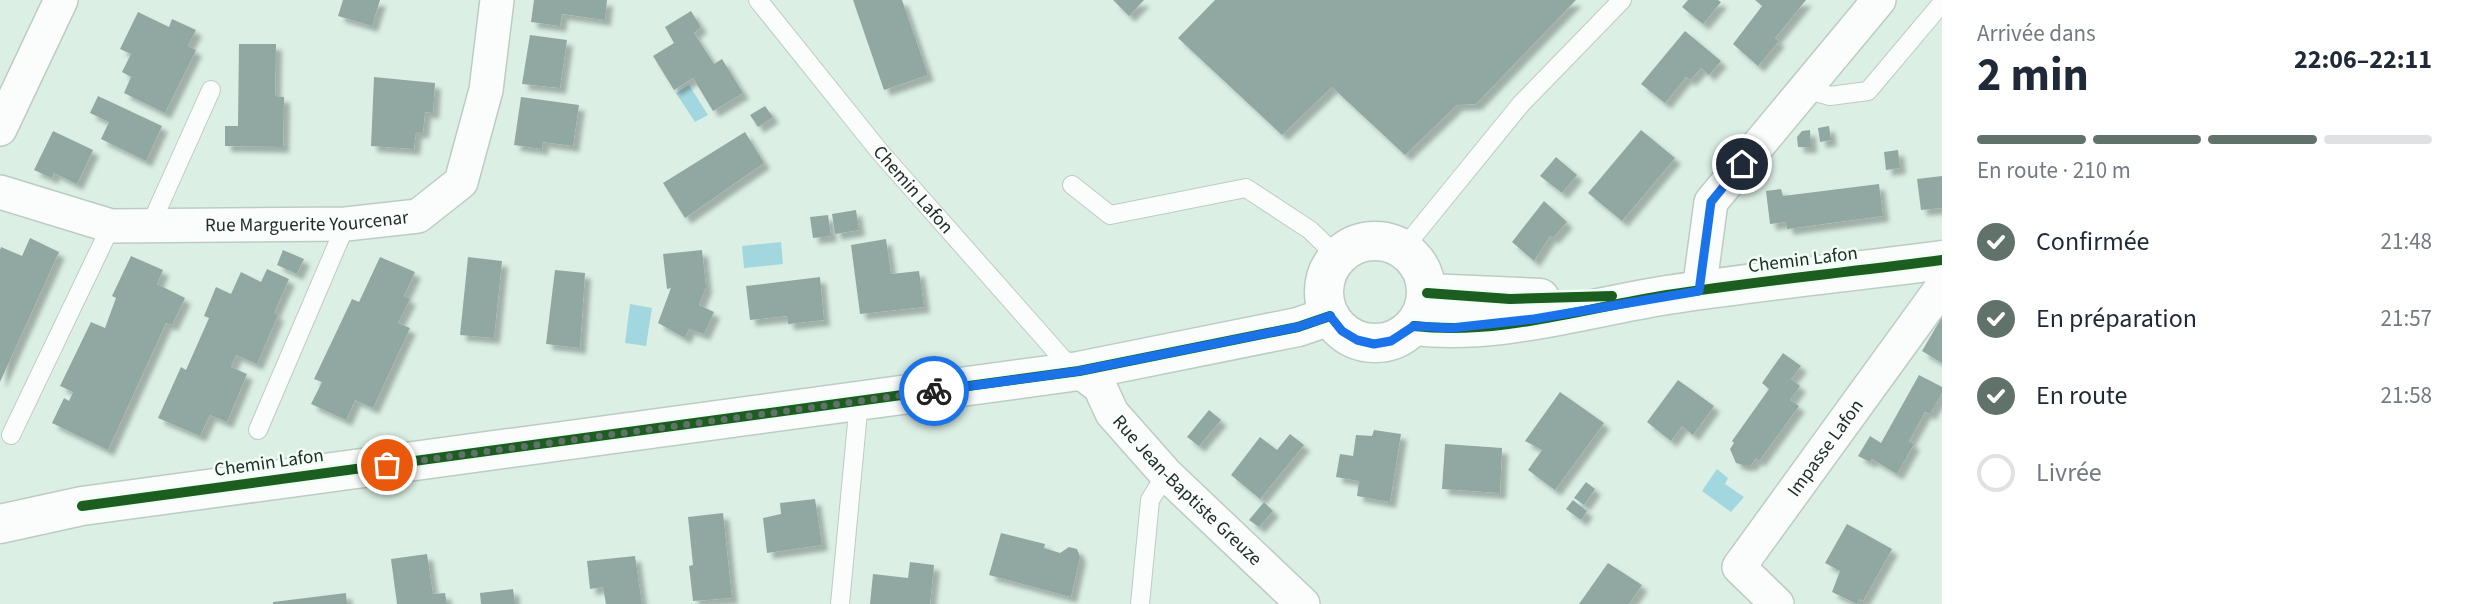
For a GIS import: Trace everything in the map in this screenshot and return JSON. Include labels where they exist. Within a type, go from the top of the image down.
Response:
[{"type":"street","points":[[0,129],[61,0]]},
{"type":"street","name":"Rue Marguerite Yourcenar","points":[[0,192],[111,226],[346,225],[418,216],[461,182],[486,90],[497,0]]},
{"type":"street","points":[[1683,293],[1711,202],[1879,0]]},
{"type":"street","points":[[1368,241],[1387,242],[1403,249],[1421,269],[1421,309],[1391,341],[1374,344],[1357,340],[1342,331],[1330,316],[1324,291],[1328,272],[1338,257],[1352,247],[1368,241]]},
{"type":"street","name":"Chemin Lafon","points":[[1421,309],[1446,328],[1534,319],[1683,293],[1942,260]]},
{"type":"street","name":"Impasse Lafon","points":[[1777,604],[1739,567],[1942,288]]},
{"type":"street","name":"Chemin Lafon","points":[[0,524],[52,510],[1079,371],[1298,327],[1330,316]]},
{"type":"street","name":"Rue Jean-Baptiste Greuze","points":[[1079,371],[1100,387],[1112,413],[1166,474],[1303,604]]},
{"type":"lane","name":"Chemin Lafon","points":[[758,0],[880,152],[1062,358],[1079,371]]},
{"type":"lane","points":[[1403,249],[1521,104],[1622,0]]},
{"type":"lane","points":[[1805,89],[1830,96],[1868,91],[1942,3]]},
{"type":"lane","points":[[150,226],[211,90]]},
{"type":"lane","points":[[1072,185],[1110,215],[1246,188],[1310,230],[1338,257]]},
{"type":"lane","points":[[258,430],[346,225]]},
{"type":"lane","points":[[11,435],[111,226]]},
{"type":"lane","points":[[840,604],[859,401]]},
{"type":"lane","points":[[1140,604],[1150,500],[1166,474]]},
{"type":"water","points":[[689,85],[708,115],[695,122],[676,93]]},
{"type":"water","points":[[781,242],[783,264],[744,268],[742,246]]},
{"type":"water","points":[[630,304],[652,308],[646,346],[625,343]]},
{"type":"water","points":[[1717,469],[1728,478],[1725,484],[1744,497],[1731,512],[1702,491]]},
{"type":"building","points":[[343,0],[380,0],[372,26],[338,16]]},
{"type":"building","points":[[534,0],[607,0],[605,20],[562,14],[560,26],[531,22]]},
{"type":"building","points":[[853,0],[902,0],[928,75],[884,90]]},
{"type":"building","points":[[1113,0],[1144,0],[1129,16]]},
{"type":"building","points":[[1215,0],[1576,0],[1476,104],[1457,105],[1405,155],[1332,87],[1282,135],[1178,38]]},
{"type":"building","points":[[1688,0],[1721,2],[1703,24],[1682,7]]},
{"type":"building","points":[[1755,0],[1806,0],[1775,38],[1779,41],[1758,66],[1733,44],[1762,6]]},
{"type":"building","points":[[691,11],[701,27],[694,33],[714,64],[722,59],[743,93],[713,111],[693,78],[674,90],[653,56],[674,43],[665,27]]},
{"type":"building","points":[[138,12],[169,27],[172,19],[196,30],[188,46],[196,50],[165,113],[124,93],[131,77],[122,72],[131,54],[120,49]]},
{"type":"building","points":[[1685,31],[1721,61],[1709,75],[1701,68],[1690,80],[1686,77],[1665,103],[1641,84]]},
{"type":"building","points":[[530,35],[567,40],[560,88],[522,84]]},
{"type":"building","points":[[239,44],[276,44],[275,96],[284,97],[283,147],[225,146],[225,126],[238,126]]},
{"type":"building","points":[[374,77],[435,83],[433,113],[425,112],[423,132],[416,132],[414,149],[371,146]]},
{"type":"building","points":[[98,96],[162,126],[146,161],[101,139],[109,122],[90,113]]},
{"type":"building","points":[[521,97],[579,105],[573,146],[543,142],[542,149],[514,145]]},
{"type":"building","points":[[765,106],[773,117],[758,127],[750,115]]},
{"type":"building","points":[[1829,126],[1831,140],[1820,142],[1818,128]]},
{"type":"building","points":[[1641,130],[1675,158],[1622,221],[1588,193]]},
{"type":"building","points":[[1810,130],[1811,147],[1798,147],[1797,137],[1802,131]]},
{"type":"building","points":[[53,131],[93,150],[77,184],[54,173],[52,178],[34,170]]},
{"type":"building","points":[[745,132],[764,163],[685,218],[663,183]]},
{"type":"building","points":[[1898,150],[1900,168],[1886,170],[1884,152]]},
{"type":"building","points":[[1556,157],[1577,175],[1562,193],[1540,176]]},
{"type":"building","points":[[1942,176],[1942,208],[1921,210],[1917,179]]},
{"type":"building","points":[[1879,184],[1883,216],[1787,229],[1786,222],[1770,224],[1766,191],[1781,189],[1783,196]]},
{"type":"building","points":[[1544,201],[1567,222],[1553,238],[1550,236],[1534,261],[1512,242]]},
{"type":"building","points":[[856,210],[859,230],[835,234],[832,214]]},
{"type":"building","points":[[828,215],[831,236],[813,238],[810,217]]},
{"type":"building","points":[[30,238],[59,252],[0,382],[0,250],[1,247],[22,256]]},
{"type":"building","points":[[886,239],[891,274],[919,271],[924,307],[860,314],[851,245]]},
{"type":"building","points":[[283,250],[304,259],[297,274],[277,265]]},
{"type":"building","points":[[702,250],[706,287],[699,305],[714,312],[704,334],[689,329],[685,338],[658,323],[671,288],[667,289],[663,254]]},
{"type":"building","points":[[131,256],[163,270],[157,284],[185,298],[172,325],[166,323],[108,450],[52,423],[64,398],[69,401],[73,392],[60,386],[91,322],[105,328],[116,298],[112,296]]},
{"type":"building","points":[[380,257],[415,272],[404,296],[410,299],[398,323],[410,328],[373,408],[355,400],[346,420],[311,404],[322,382],[314,379],[352,299],[359,302]]},
{"type":"building","points":[[468,257],[502,261],[494,338],[460,335]]},
{"type":"building","points":[[267,269],[289,279],[274,313],[278,315],[257,364],[236,355],[231,367],[247,374],[227,422],[210,415],[200,436],[158,418],[181,367],[186,370],[209,318],[204,316],[216,287],[231,294],[241,272],[261,282]]},
{"type":"building","points":[[555,270],[585,273],[580,348],[546,344]]},
{"type":"building","points":[[820,277],[824,320],[788,324],[787,316],[750,320],[746,286]]},
{"type":"building","points":[[1942,317],[1942,363],[1922,351]]},
{"type":"building","points":[[1783,353],[1801,366],[1791,379],[1800,386],[1790,400],[1799,406],[1759,461],[1756,458],[1751,465],[1736,463],[1730,449],[1734,443],[1732,441],[1769,389],[1762,383]]},
{"type":"building","points":[[1919,375],[1942,387],[1942,393],[1930,414],[1925,412],[1909,441],[1914,444],[1897,474],[1872,459],[1870,462],[1858,456],[1870,436],[1881,443]]},
{"type":"building","points":[[1678,380],[1714,406],[1693,435],[1682,426],[1671,441],[1647,422]]},
{"type":"building","points":[[1560,392],[1604,423],[1555,490],[1528,470],[1542,450],[1525,441]]},
{"type":"building","points":[[1209,410],[1221,420],[1199,446],[1187,437]]},
{"type":"building","points":[[1374,430],[1401,434],[1390,502],[1357,496],[1359,481],[1336,477],[1340,454],[1353,456],[1356,435],[1372,436]]},
{"type":"building","points":[[1290,434],[1304,445],[1260,499],[1231,475],[1260,437],[1277,450]]},
{"type":"building","points":[[1445,444],[1502,448],[1500,493],[1442,489]]},
{"type":"building","points":[[1586,482],[1595,489],[1584,505],[1574,498]]},
{"type":"building","points":[[815,499],[822,545],[767,553],[763,518],[781,514],[780,503]]},
{"type":"building","points":[[1573,500],[1587,511],[1581,520],[1566,509]]},
{"type":"building","points":[[1264,502],[1273,511],[1259,527],[1249,520]]},
{"type":"building","points":[[723,513],[732,598],[693,601],[689,566],[693,565],[688,517]]},
{"type":"building","points":[[1847,524],[1892,549],[1863,601],[1860,599],[1857,604],[1832,592],[1840,571],[1825,563]]},
{"type":"building","points":[[1001,533],[1045,544],[1044,548],[1060,553],[1069,547],[1077,549],[1080,557],[1071,597],[989,575]]},
{"type":"building","points":[[427,554],[433,594],[445,593],[447,604],[397,604],[391,559]]},
{"type":"building","points":[[635,556],[642,604],[606,604],[603,587],[590,589],[587,561]]},
{"type":"building","points":[[910,562],[934,565],[930,604],[870,604],[873,574],[908,578]]},
{"type":"building","points":[[1608,563],[1642,585],[1629,604],[1579,604]]},
{"type":"building","points":[[513,589],[515,604],[481,604],[480,593]]},
{"type":"building","points":[[346,593],[347,604],[273,604],[273,602]]},
{"type":"cycle path","points":[[1414,326],[1446,328],[1509,324],[1667,295],[1942,260]]},
{"type":"cycle path","points":[[1427,293],[1510,299],[1612,296]]},
{"type":"cycle path","points":[[82,506],[1079,371],[1298,327],[1330,316]]},
{"type":"way so far","points":[[387,465],[934,391]]},
{"type":"route","points":[[934,391],[1079,371],[1298,327],[1330,316],[1342,331],[1357,340],[1374,344],[1391,341],[1414,326],[1451,328],[1534,319],[1699,291],[1711,202],[1742,164]]}]
